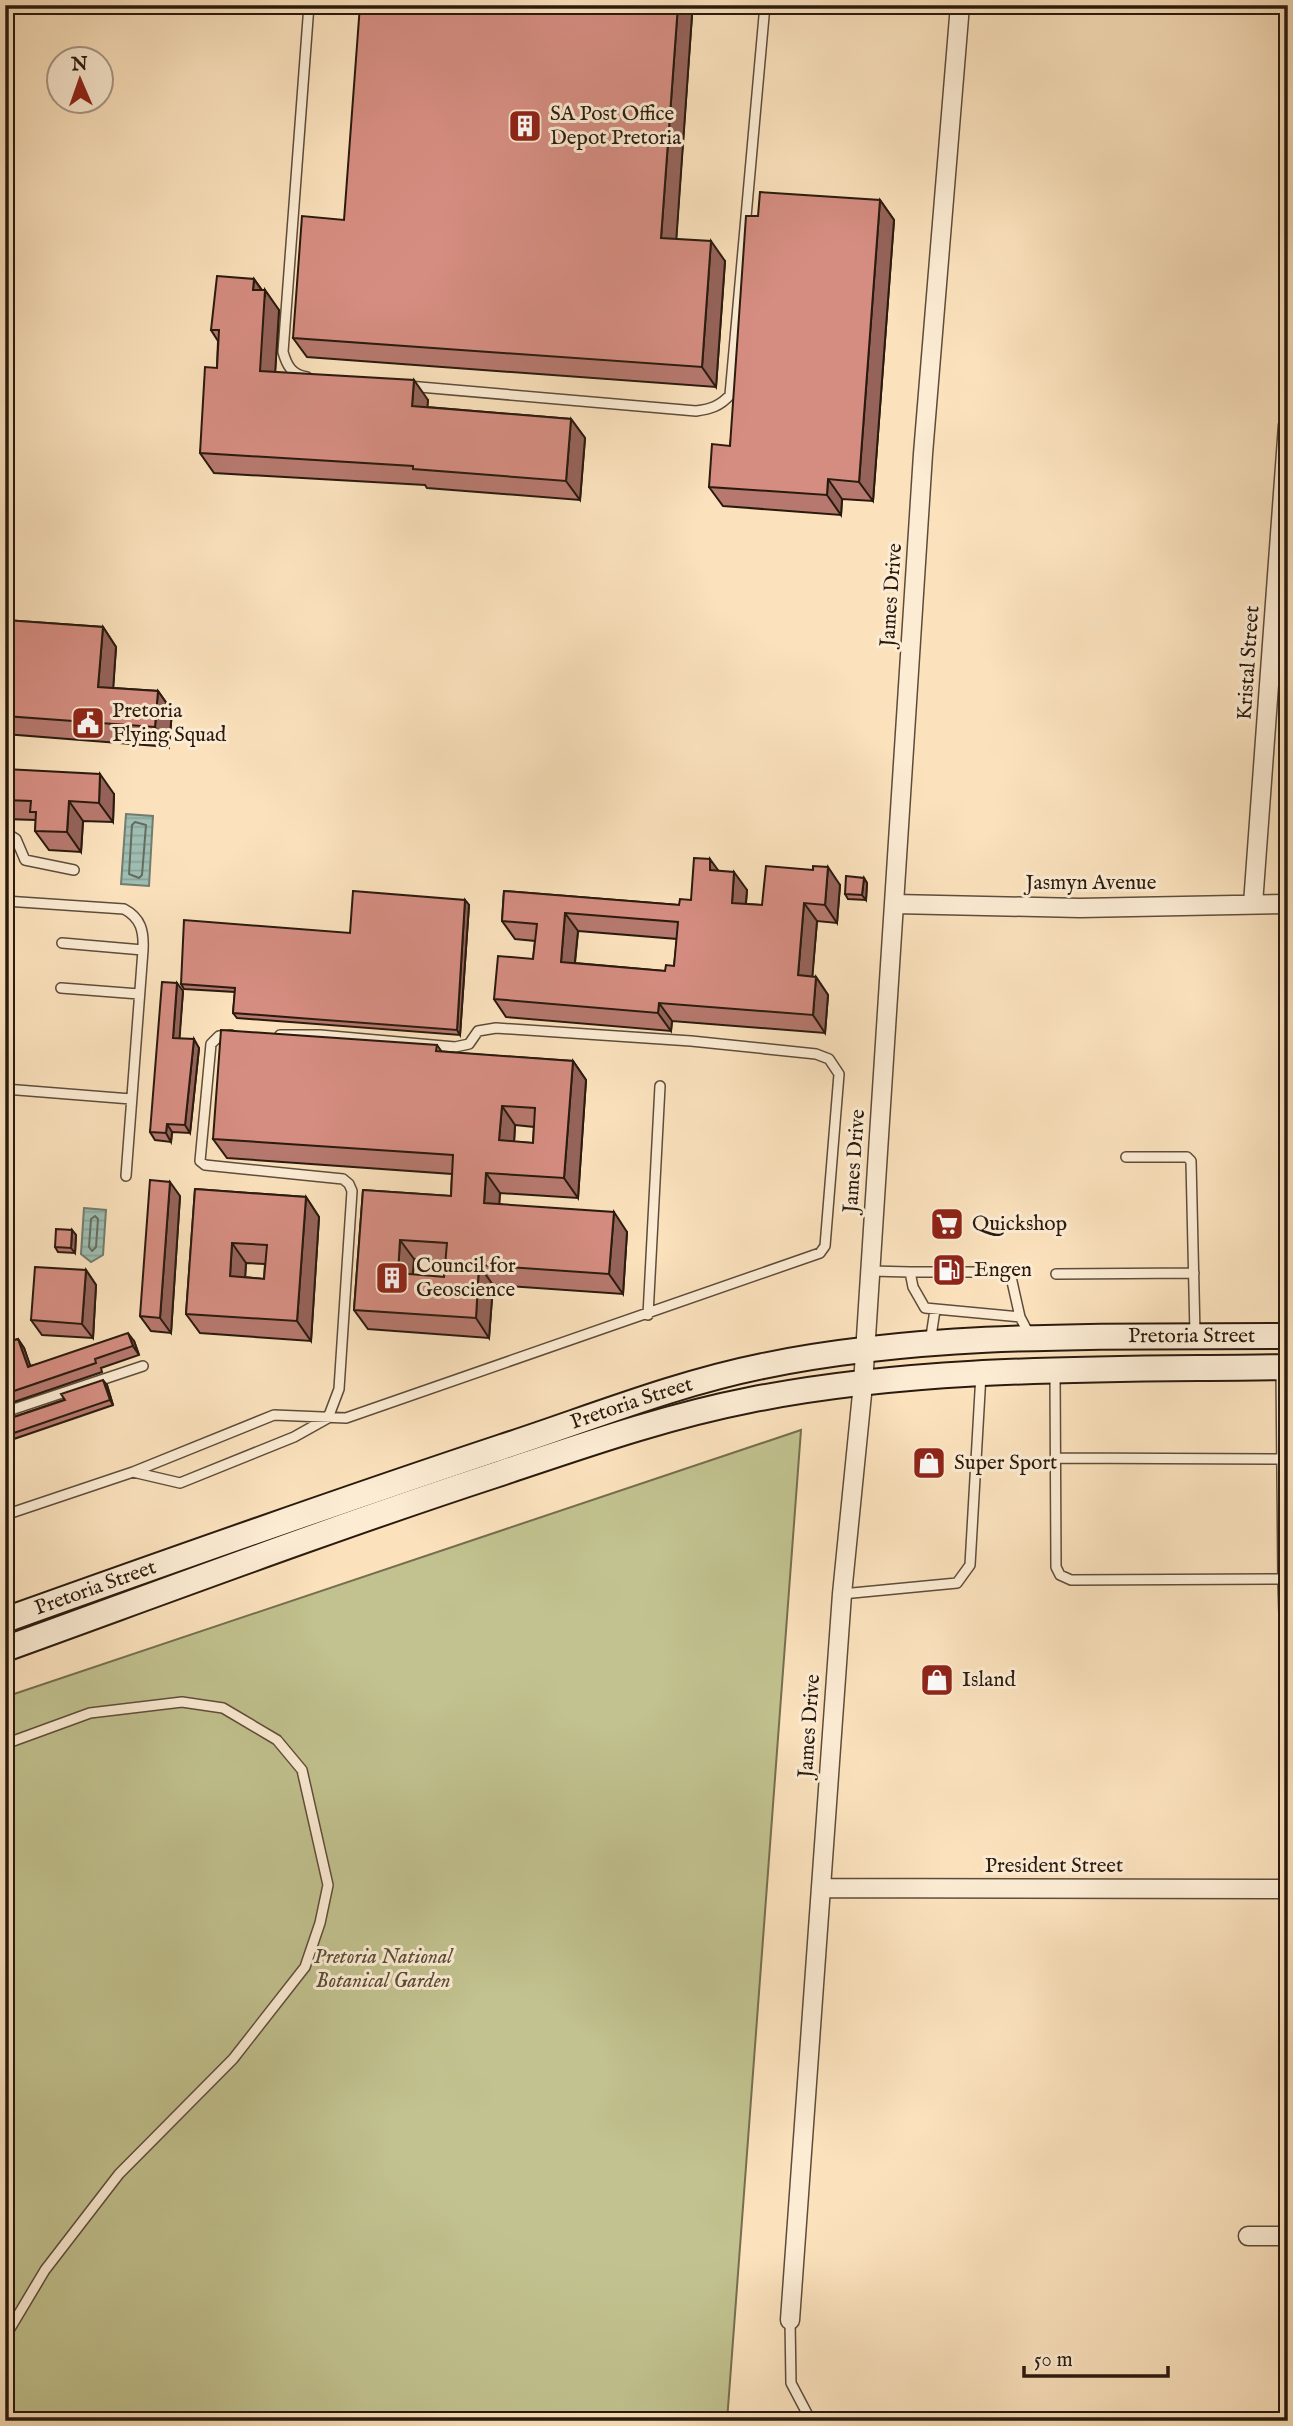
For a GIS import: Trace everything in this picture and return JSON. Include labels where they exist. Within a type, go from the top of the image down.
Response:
[{"type":"main road","name":"Pretoria Street","points":[[5,1620],[394,1483],[690,1385],[764,1366],[866,1349],[929,1344],[1288,1336]]},
{"type":"main road","name":"Pretoria Street","points":[[5,1649],[402,1505],[632,1430],[750,1399],[981,1372],[1284,1367]]},
{"type":"street","name":"James Drive","points":[[790,2320],[842,1594],[866,1349],[923,454],[960,5]]},
{"type":"street","name":"Kristal Street","points":[[1253,904],[1281,630],[1288,425]]},
{"type":"street","name":"Jasmyn Avenue","points":[[895,904],[1080,908],[1288,904]]},
{"type":"street","name":"President Street","points":[[821,1888],[1288,1889]]},
{"type":"street","points":[[1248,2236],[1288,2236]]},
{"type":"lane","points":[[309,5],[283,352],[287,366],[300,376],[322,379]]},
{"type":"lane","points":[[391,385],[696,411],[722,404],[730,395],[766,6]]},
{"type":"lane","points":[[5,832],[16,839],[25,860],[74,870]]},
{"type":"lane","points":[[5,901],[124,909],[135,915],[141,925],[143,950],[126,1176]]},
{"type":"lane","points":[[62,943],[143,950]]},
{"type":"lane","points":[[61,988],[139,994]]},
{"type":"lane","points":[[5,1515],[133,1472],[274,1415],[346,1418],[821,1253],[827,1227],[839,1074],[829,1059],[816,1054],[691,1041],[496,1028],[478,1031],[469,1044],[455,1047],[320,1035],[269,1035]]},
{"type":"lane","points":[[133,1472],[180,1483],[294,1437],[328,1418],[339,1390],[352,1191],[349,1184],[342,1179],[205,1165],[200,1161],[211,1044],[219,1036],[244,1035]]},
{"type":"lane","points":[[648,1315],[660,1086]]},
{"type":"lane","points":[[5,1089],[131,1099]]},
{"type":"lane","points":[[1126,1157],[1186,1157],[1191,1161],[1195,1337]]},
{"type":"lane","points":[[871,1271],[1001,1272],[1011,1277],[1020,1317],[1032,1340]]},
{"type":"lane","points":[[910,1272],[920,1303],[935,1310],[1020,1317]]},
{"type":"lane","points":[[1056,1274],[1194,1273]]},
{"type":"lane","points":[[929,1344],[935,1310]]},
{"type":"lane","points":[[5,1412],[143,1366]]},
{"type":"lane","points":[[1284,1367],[1284,1614]]},
{"type":"lane","points":[[1055,1371],[1056,1567],[1060,1575],[1071,1580],[1283,1579]]},
{"type":"lane","points":[[842,1594],[957,1583],[964,1577],[970,1565],[972,1541],[981,1372]]},
{"type":"lane","points":[[1055,1458],[1282,1459]]},
{"type":"lane","points":[[5,1744],[90,1713],[182,1702],[223,1708],[276,1740],[302,1770],[328,1885],[320,1923],[305,1967],[233,2059],[119,2174],[46,2270],[5,2337]]},
{"type":"lane","points":[[790,2320],[791,2383],[811,2421]]},
{"type":"green space","name":"Pretoria National Botanical Garden","points":[[801,1430],[727,2421],[5,2421],[5,1697]]},
{"type":"water","points":[[126,814],[153,816],[149,886],[121,884]]},
{"type":"water","points":[[84,1208],[106,1210],[103,1255],[91,1262],[81,1254]]},
{"type":"building","name":"SA Post Office Depot Pretoria","points":[[360,5],[678,5],[661,238],[711,241],[702,367],[293,338],[302,216],[344,220]]},
{"type":"building","points":[[760,192],[880,200],[859,482],[828,479],[827,495],[709,487],[712,444],[730,446],[746,216],[758,216]]},
{"type":"building","points":[[217,276],[254,279],[253,290],[265,290],[260,371],[414,380],[412,406],[571,419],[566,481],[413,469],[413,466],[200,453],[205,367],[217,368],[219,330],[211,330]]},
{"type":"building","points":[[5,620],[103,627],[98,687],[158,691],[155,727],[5,716]]},
{"type":"building","points":[[5,769],[100,774],[99,803],[69,801],[67,832],[35,831],[36,812],[30,812],[31,801],[5,800]]},
{"type":"building","points":[[694,858],[710,859],[710,870],[734,872],[732,903],[762,905],[766,866],[813,870],[813,866],[828,867],[825,905],[804,903],[798,975],[816,977],[813,1015],[659,1003],[658,1013],[494,999],[498,956],[533,959],[537,924],[502,921],[504,891],[679,905],[680,899],[691,900]],"holes":[[[565,913],[678,922],[674,966],[666,965],[665,971],[561,962]]]},
{"type":"building","points":[[846,876],[864,878],[862,895],[845,894]]},
{"type":"building","points":[[353,891],[465,900],[457,1030],[233,1013],[235,988],[181,984],[184,920],[350,933]]},
{"type":"building","points":[[162,982],[177,983],[173,1038],[194,1039],[185,1125],[167,1124],[166,1133],[150,1132]]},
{"type":"building","points":[[221,1030],[437,1045],[436,1051],[573,1061],[564,1178],[486,1173],[484,1203],[614,1212],[609,1274],[479,1265],[476,1318],[354,1310],[363,1190],[451,1196],[453,1155],[213,1139]],"holes":[[[502,1106],[535,1108],[533,1143],[499,1140]],[[400,1240],[447,1243],[444,1277],[398,1273]]]},
{"type":"building","points":[[150,1180],[170,1182],[160,1318],[140,1316]]},
{"type":"building","points":[[195,1189],[306,1197],[297,1321],[186,1314]],"holes":[[[232,1243],[267,1245],[264,1279],[230,1276]]]},
{"type":"building","points":[[56,1229],[72,1230],[71,1248],[55,1247]]},
{"type":"building","points":[[35,1267],[86,1270],[82,1324],[31,1320]]},
{"type":"building","points":[[128,1333],[133,1346],[95,1359],[96,1363],[5,1394],[5,1343],[18,1339],[28,1367]]},
{"type":"building","points":[[103,1380],[110,1400],[5,1436],[5,1420],[65,1400],[61,1394]]},
{"type":"place","name":"SA Post Office Depot Pretoria","points":[[525,126]]},
{"type":"place","name":"Pretoria Flying Squad","points":[[88,723]]},
{"type":"place","name":"Quickshop","points":[[947,1224]]},
{"type":"place","name":"Engen","points":[[949,1270]]},
{"type":"place","name":"Council for Geoscience","points":[[392,1278]]},
{"type":"place","name":"Super Sport","points":[[929,1463]]},
{"type":"place","name":"Island","points":[[937,1680]]}]
